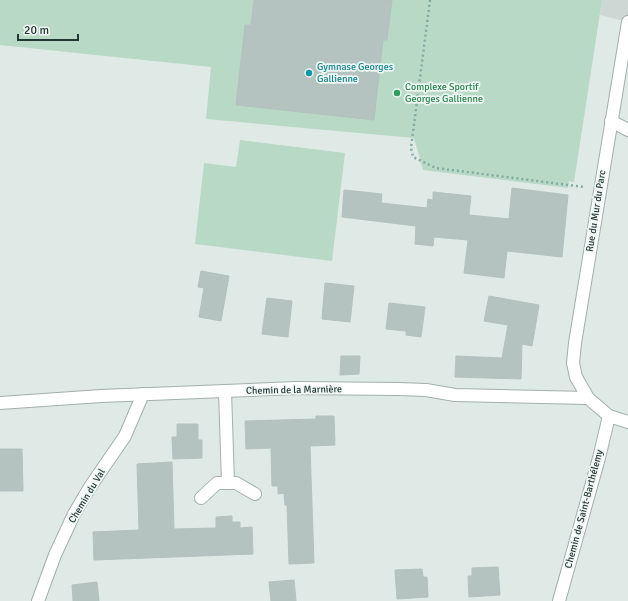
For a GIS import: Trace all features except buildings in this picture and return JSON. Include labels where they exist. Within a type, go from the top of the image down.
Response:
[{"type":"street","name":"Rue du Mur du Parc","points":[[608,416],[588,398],[576,377],[573,363],[575,343],[628,22]]},
{"type":"street","points":[[611,121],[628,130]]},
{"type":"street","name":"Chemin de la Marnière","points":[[0,403],[143,394],[225,392],[296,388],[399,389],[426,390],[455,395],[588,398]]},
{"type":"street","points":[[225,392],[228,483]]},
{"type":"street","name":"Chemin du Val","points":[[38,601],[55,555],[74,514],[90,487],[125,436],[143,394]]},
{"type":"street","points":[[608,416],[628,422]]},
{"type":"street","name":"Chemin de Saint-Barthélemy","points":[[559,601],[599,458],[608,416]]},
{"type":"street","points":[[201,498],[217,484],[228,483],[236,483],[255,494]]},
{"type":"path","points":[[430,0],[411,148],[413,157],[436,168],[600,189]]},
{"type":"shaded area","points":[[602,0],[628,0],[628,22],[600,15]]},
{"type":"green space","name":"Complexe Sportif Georges Gallienne","points":[[0,0],[602,0],[574,182],[569,181],[568,188],[423,170],[414,138],[206,119],[211,67],[0,45]]},
{"type":"green space","points":[[240,140],[345,153],[332,261],[195,244],[204,163],[236,167]]},
{"type":"place","name":"Gymnase Georges Gallienne","points":[[309,73]]},
{"type":"place","name":"Complexe Sportif Georges Gallienne","points":[[397,93]]}]
